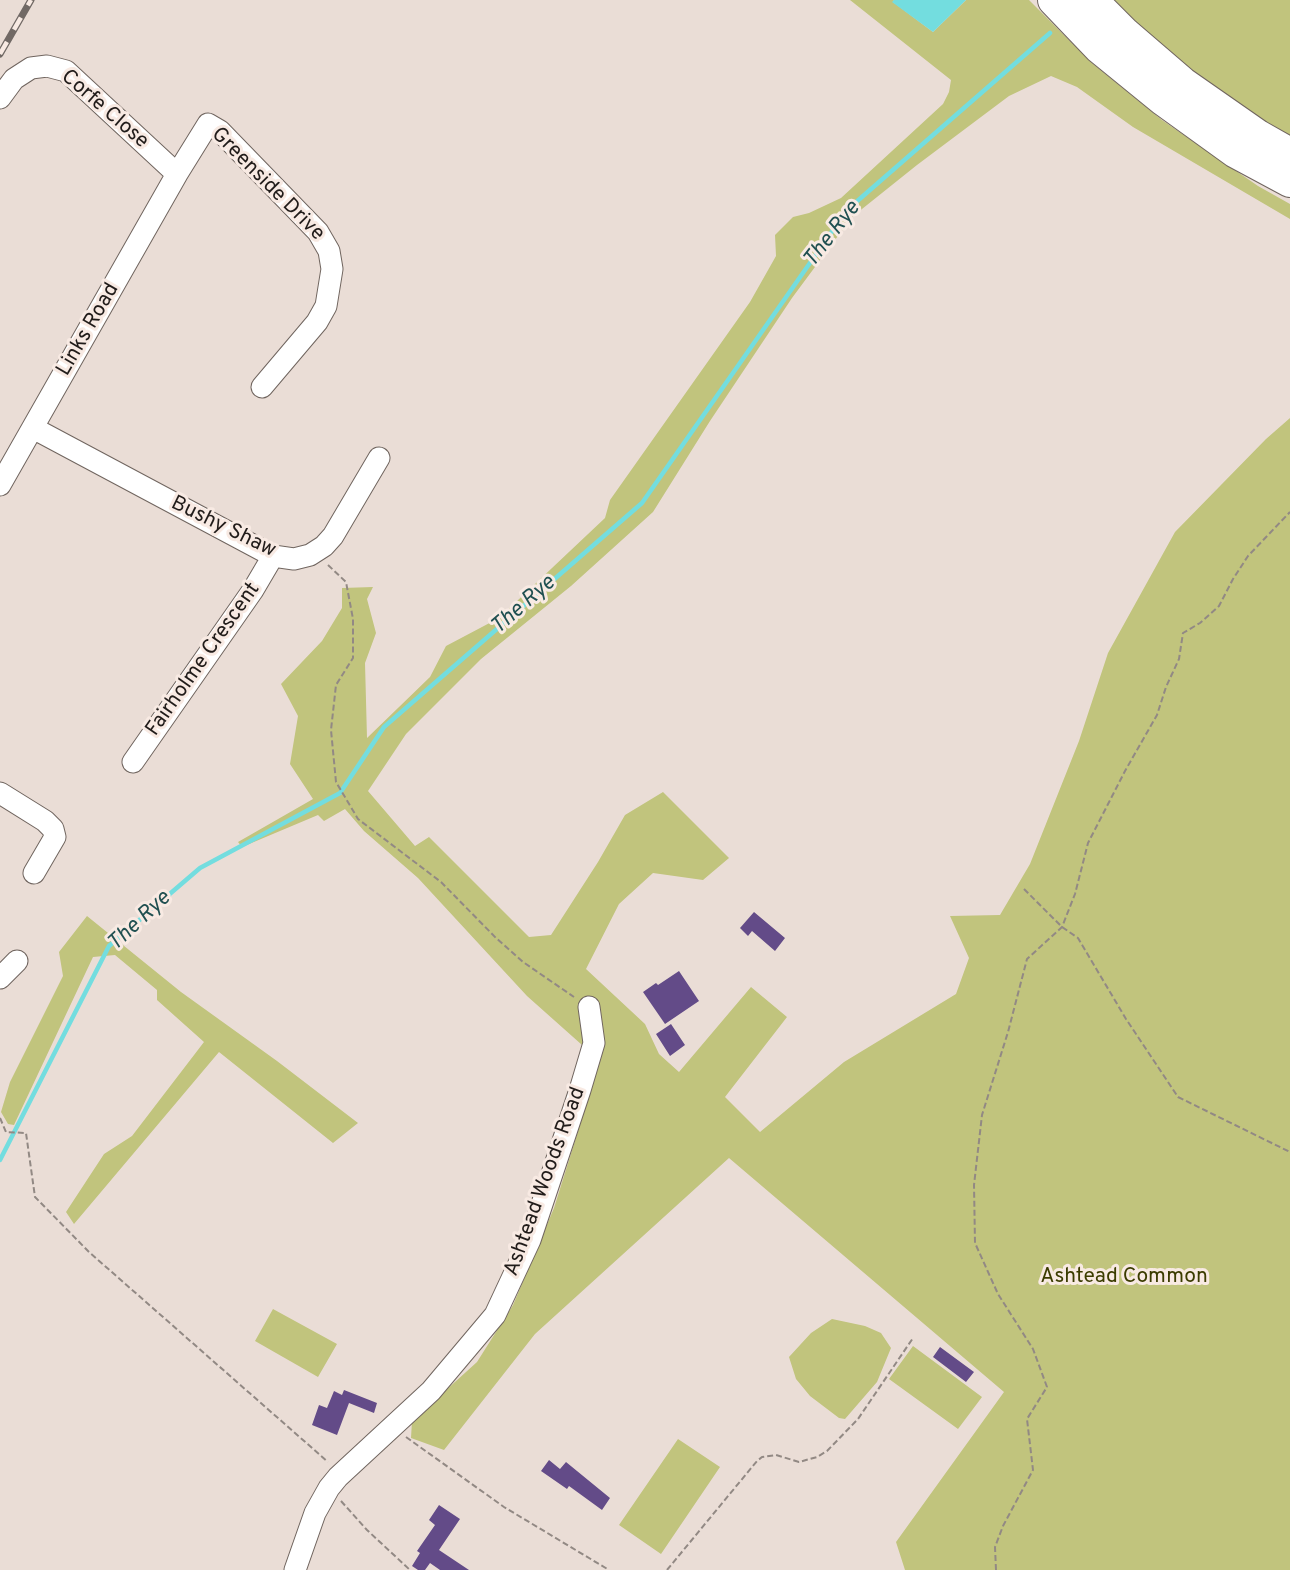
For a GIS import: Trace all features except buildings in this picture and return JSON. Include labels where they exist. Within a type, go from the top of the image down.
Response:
[{"type":"highway","points":[[1054,0],[1100,47],[1164,100],[1236,152],[1290,181]]},
{"type":"highway","points":[[1091,0],[1125,34],[1182,83],[1258,136],[1290,154]]},
{"type":"street","name":"Corfe Close","points":[[0,98],[14,79],[31,68],[47,66],[66,71],[177,174]]},
{"type":"street","name":"Greenside Drive","points":[[177,174],[208,124],[220,131],[318,232],[329,251],[332,269],[326,306],[317,322],[262,387]]},
{"type":"street","name":"Links Road","points":[[0,485],[177,174]]},
{"type":"street","name":"Bushy Shaw","points":[[33,428],[273,556],[294,559],[310,555]]},
{"type":"street","points":[[310,555],[324,546],[333,536],[379,458]]},
{"type":"street","name":"Fairholme Crescent","points":[[133,762],[253,590],[273,556]]},
{"type":"street","points":[[0,793],[45,820],[53,829],[55,837],[34,873]]},
{"type":"street","points":[[0,978],[17,961]]},
{"type":"street","name":"Ashtead Woods Road","points":[[296,1570],[315,1513],[329,1488],[431,1391],[495,1315],[530,1240],[594,1043],[589,1007]]},
{"type":"path","points":[[996,1570],[995,1547],[1003,1526],[1034,1470],[1027,1419],[1047,1387],[1033,1349],[998,1294],[975,1243],[974,1185],[982,1115],[1008,1032],[1027,959],[1062,927],[1075,894],[1088,843],[1120,779],[1157,715],[1166,687],[1179,659],[1183,633],[1200,623],[1219,606],[1248,556],[1290,512]]},
{"type":"path","points":[[310,555],[323,561],[346,582],[353,620],[353,658],[336,685],[331,730],[336,782],[358,819],[441,882],[523,962],[589,1007]]},
{"type":"path","points":[[1024,889],[1062,927],[1078,938],[1126,1019],[1178,1097],[1290,1152]]},
{"type":"path","points":[[0,1118],[6,1132],[26,1133],[35,1197],[89,1252],[329,1462]]},
{"type":"path","points":[[667,1570],[762,1457],[776,1455],[799,1462],[817,1457],[826,1451],[858,1419],[913,1338]]},
{"type":"path","points":[[392,1427],[504,1507],[609,1570]]},
{"type":"path","points":[[329,1488],[367,1530],[410,1570]]},
{"type":"green space","name":"Ashtead Common","points":[[850,0],[894,0],[893,2],[933,32],[966,0],[1029,0],[1092,63],[1162,120],[1258,186],[1290,204],[1290,219],[1133,127],[1077,87],[1051,76],[1009,96],[852,217],[792,298],[653,512],[571,586],[481,659],[406,734],[368,791],[415,846],[429,837],[529,937],[551,935],[625,815],[663,792],[729,858],[703,880],[653,873],[619,904],[586,969],[645,1024],[659,1054],[679,1072],[751,987],[787,1017],[725,1097],[760,1132],[844,1062],[956,994],[969,958],[950,916],[1000,915],[1030,864],[1079,741],[1108,653],[1175,532],[1266,439],[1290,418],[1290,1570],[905,1570],[896,1542],[1004,1392],[729,1158],[535,1334],[444,1450],[411,1438],[412,1421],[477,1362],[513,1305],[554,1208],[600,1061],[527,996],[418,878],[364,831],[345,809],[324,821],[318,815],[242,847],[238,842],[313,799],[290,764],[298,716],[281,684],[322,641],[342,608],[342,588],[373,587],[367,599],[376,633],[365,663],[367,738],[430,677],[446,646],[499,618],[605,518],[610,500],[750,302],[776,256],[775,235],[793,217],[809,213],[841,198],[943,104],[949,92],[951,80]]},
{"type":"green space","points":[[1107,0],[1290,0],[1290,137],[1195,78]]},
{"type":"green space","points":[[87,916],[181,992],[358,1123],[333,1143],[219,1052],[74,1224],[66,1212],[104,1154],[132,1136],[204,1042],[157,1000],[157,990],[115,955],[93,957],[14,1125],[8,1124],[1,1112],[10,1082],[63,976],[59,952]]},
{"type":"green space","points":[[273,1309],[337,1344],[318,1377],[255,1341]]},
{"type":"green space","points":[[832,1319],[865,1326],[881,1333],[891,1348],[877,1382],[845,1419],[839,1418],[810,1396],[796,1379],[789,1357],[811,1333]]},
{"type":"green space","points":[[913,1346],[982,1397],[958,1429],[889,1379]]},
{"type":"green space","points":[[678,1439],[720,1467],[661,1554],[619,1525]]},
{"type":"water","points":[[894,0],[966,0],[933,32],[892,2]]},
{"type":"waterway","name":"The Rye","points":[[0,1160],[109,946],[200,868],[340,793],[384,727],[642,503],[847,210],[1050,33]]},
{"type":"railway","points":[[0,54],[31,0]]}]
